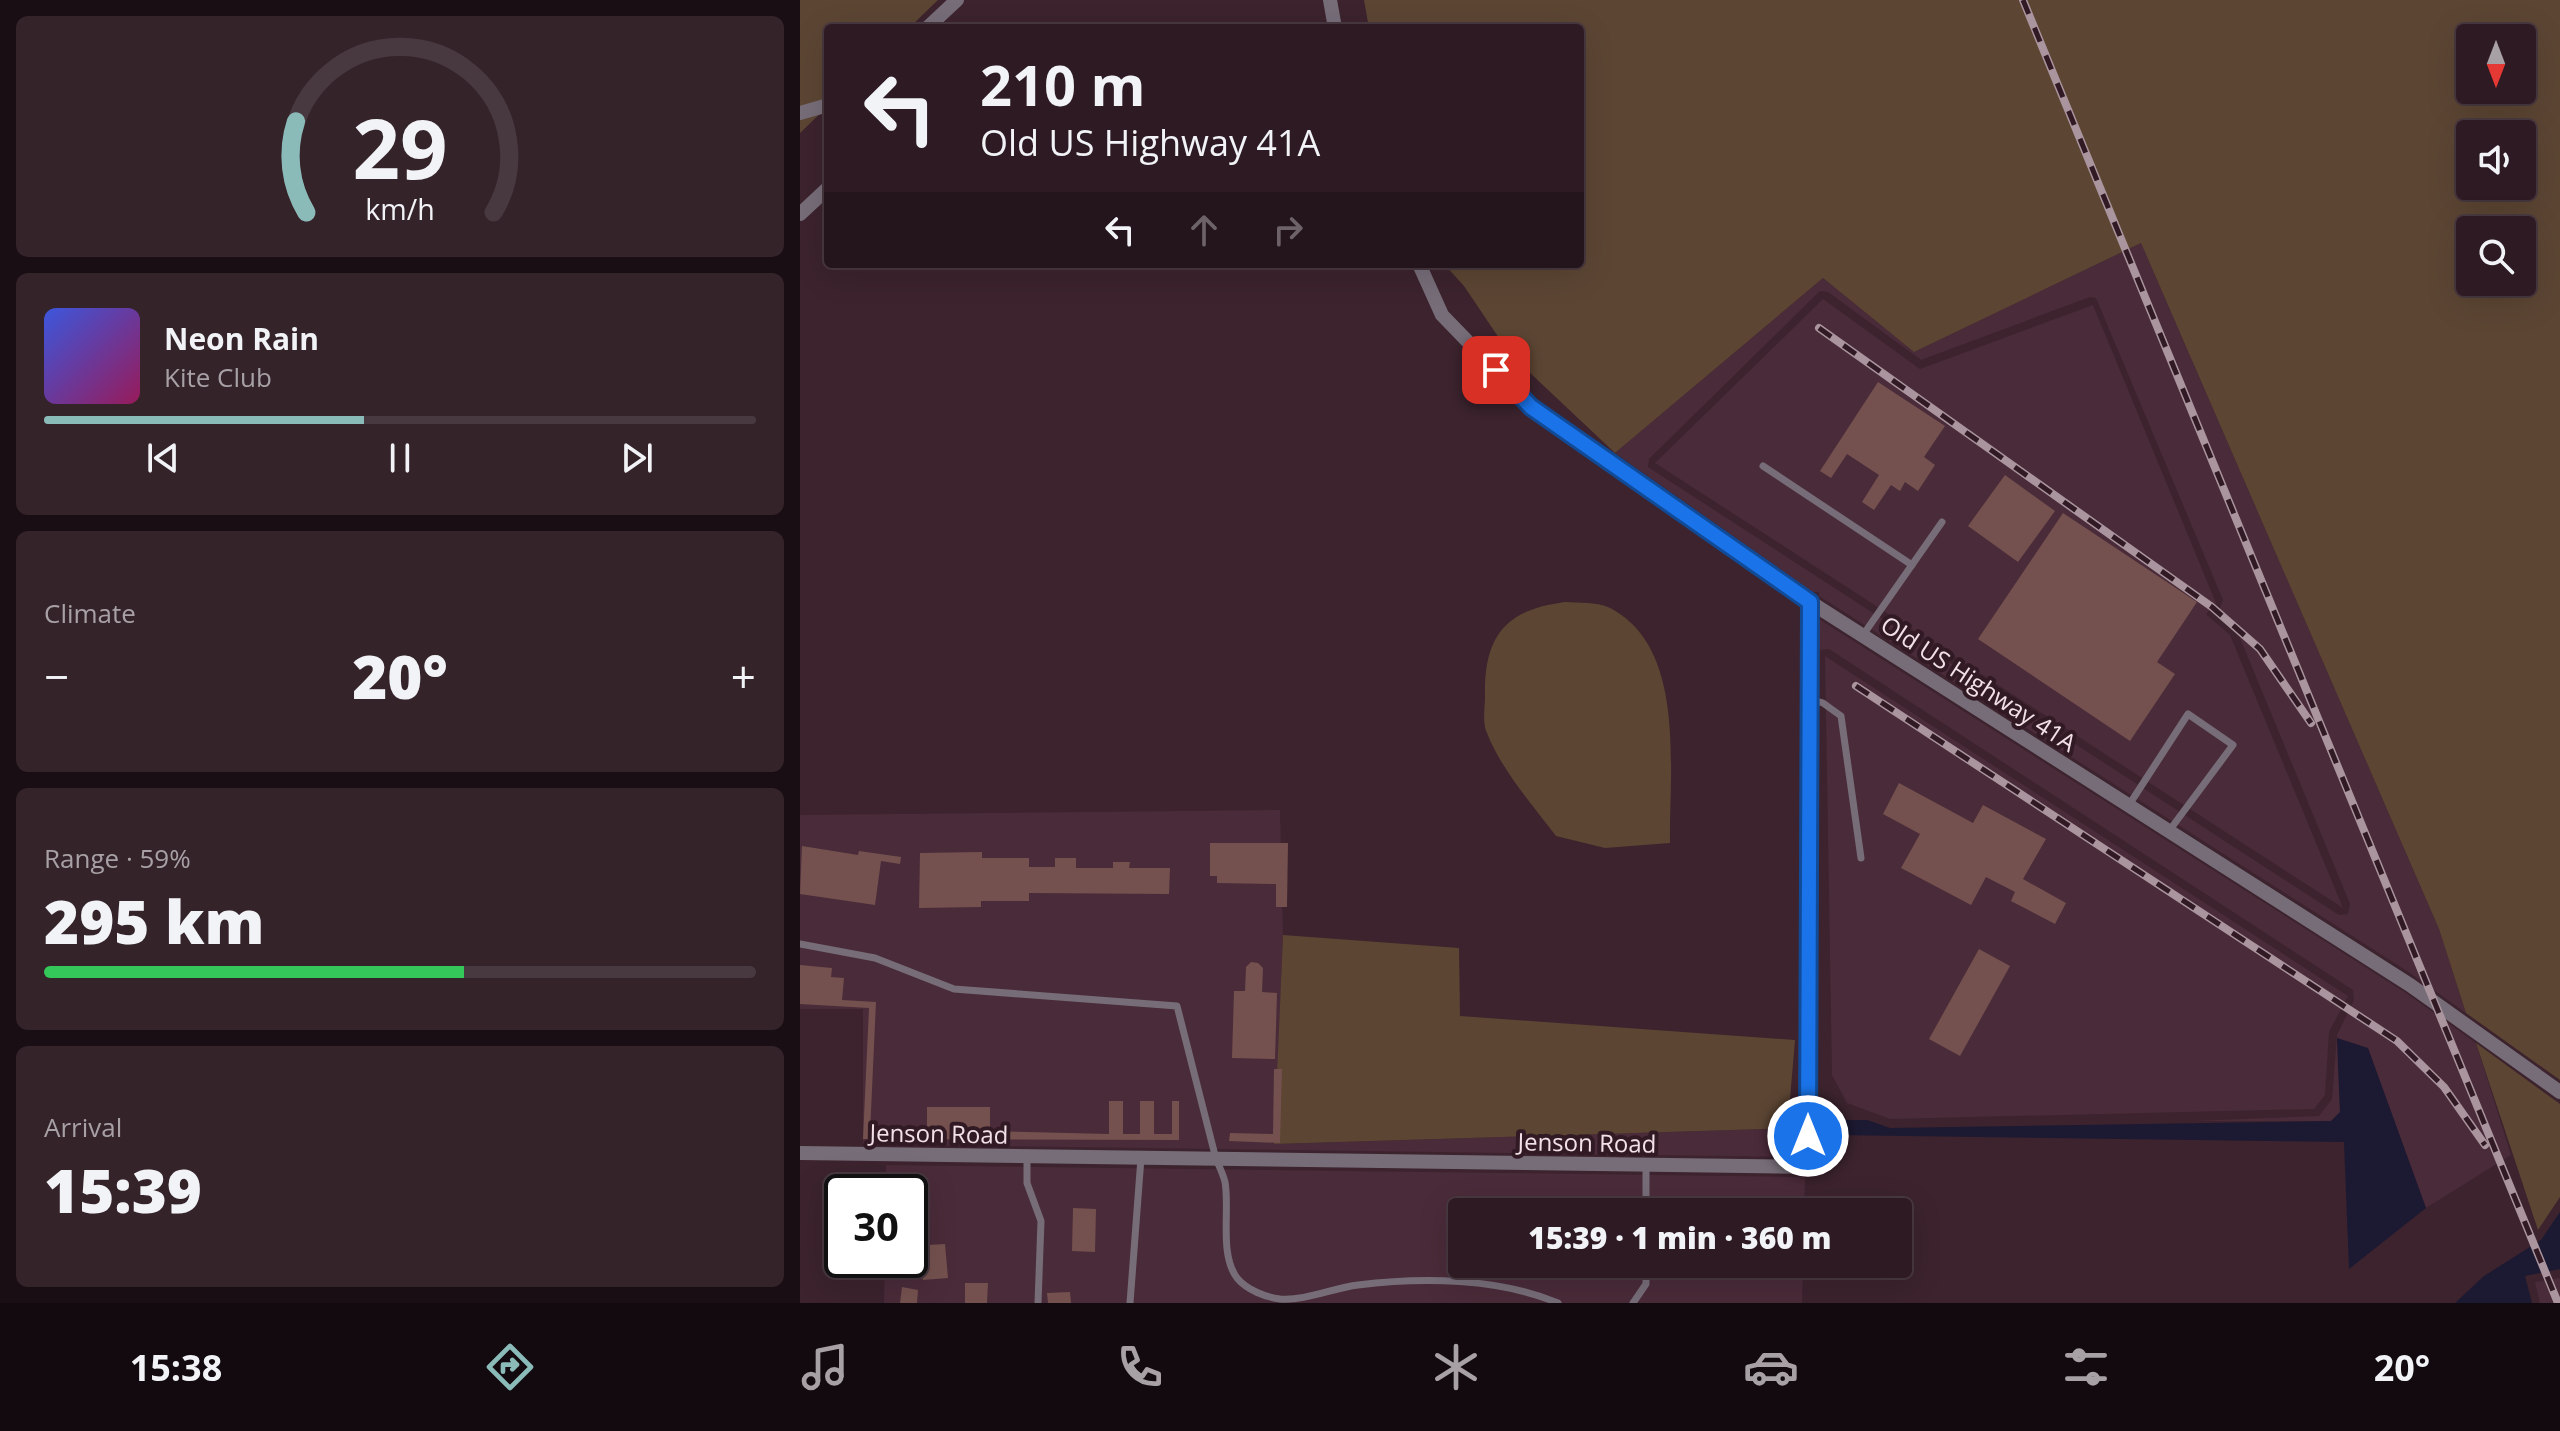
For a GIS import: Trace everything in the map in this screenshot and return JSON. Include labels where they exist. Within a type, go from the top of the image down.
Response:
[{"type":"street","points":[[931,24],[957,0]]},
{"type":"street","points":[[1330,0],[1334,24]]},
{"type":"street","points":[[800,113],[824,106]]},
{"type":"street","points":[[800,214],[824,192]]},
{"type":"street","name":"Old US Highway 41A","points":[[1421,268],[1442,315],[1531,407],[1810,602],[2410,985],[2560,1092]]},
{"type":"street","name":"Jenson Road","points":[[800,1153],[1808,1167],[1810,602]]},
{"type":"lane","points":[[1763,466],[1912,565]]},
{"type":"lane","points":[[1863,635],[1942,522]]},
{"type":"lane","points":[[1810,699],[1823,703],[1841,716],[1861,858]]},
{"type":"lane","points":[[2129,805],[2188,714],[2233,745],[2169,831]]},
{"type":"lane","points":[[800,944],[875,958],[954,989],[1177,1006],[1216,1159],[1224,1179],[1228,1249],[1234,1272],[1252,1290],[1285,1299],[1358,1285],[1429,1281],[1502,1287],[1540,1294],[1558,1303]]},
{"type":"lane","points":[[1027,1156],[1027,1183],[1041,1221],[1038,1303]]},
{"type":"lane","points":[[1130,1303],[1141,1158]]},
{"type":"lane","points":[[1646,1165],[1646,1198]]},
{"type":"lane","points":[[1633,1303],[1646,1284],[1646,1278]]},
{"type":"shaded area","points":[[800,0],[938,0],[913,24],[824,24],[824,110],[800,133]]},
{"type":"shaded area","points":[[1364,0],[2560,0],[2560,1080],[2466,1013],[2439,929],[2141,243],[1914,352],[1823,278],[1615,453],[1509,353],[1464,286],[1448,268],[1584,268],[1584,24],[1368,24]]},
{"type":"shaded area","points":[[2141,243],[2439,929],[2466,1013],[2407,971],[1819,596],[1819,592],[1813,592],[1615,453],[1823,278],[1914,352]],"holes":[[[1820,291],[1828,292],[1921,360],[2090,297],[2096,298],[2223,600],[2218,613],[2237,631],[2350,904],[2348,914],[2339,915],[1648,467],[1649,459]]]},
{"type":"shaded area","points":[[1823,299],[1920,369],[2093,305],[2216,603],[2206,614],[2230,635],[2343,908],[1655,463]]},
{"type":"shaded area","points":[[1565,602],[1608,607],[1633,625],[1651,650],[1662,679],[1668,712],[1671,746],[1670,843],[1605,848],[1556,836],[1509,774],[1485,729],[1486,675],[1494,642],[1513,619],[1544,606]]},
{"type":"shaded area","points":[[1819,619],[2406,993],[2476,1043],[2511,1155],[2426,1208],[2368,1049],[2337,1039],[2340,1112],[2331,1121],[2193,1121],[2319,1116],[2332,1099],[2337,1035],[2354,1000],[2353,990],[1829,649],[1819,650]]},
{"type":"shaded area","points":[[1825,656],[2348,996],[2329,1032],[2325,1095],[2314,1109],[1890,1119],[1847,1103],[1832,1075]]},
{"type":"shaded area","points":[[1280,810],[1283,935],[1275,1144],[1799,1128],[1799,1157],[863,1144],[863,1009],[800,1009],[800,815]]},
{"type":"shaded area","points":[[1283,935],[1459,948],[1460,1016],[1795,1040],[1788,1123],[1799,1128],[1274,1144]]},
{"type":"shaded area","points":[[2337,1038],[2368,1048],[2426,1208],[2349,1269],[2344,1142],[1833,1135],[1829,1120],[1867,1120],[1890,1128],[2331,1121],[2340,1112]]},
{"type":"shaded area","points":[[2476,1043],[2560,1104],[2560,1197],[2538,1230]]},
{"type":"shaded area","points":[[886,1165],[1805,1177],[1804,1198],[1448,1198],[1448,1278],[1803,1278],[1802,1303],[884,1303],[885,1278],[928,1278],[928,1174],[886,1174]]},
{"type":"shaded area","points":[[2560,1212],[2560,1269],[2525,1276],[2532,1303],[2455,1303],[2484,1276],[2541,1240]]},
{"type":"shaded area","points":[[2560,1278],[2560,1303],[2540,1303],[2535,1282]]},
{"type":"building","points":[[1878,382],[1945,426],[1924,457],[1935,465],[1918,491],[1905,482],[1900,491],[1891,485],[1874,510],[1862,502],[1879,475],[1847,454],[1831,478],[1820,471]]},
{"type":"building","points":[[2005,475],[2055,511],[2018,562],[1968,526]]},
{"type":"building","points":[[2063,513],[2197,602],[2157,662],[2175,674],[2130,741],[1978,639]]},
{"type":"building","points":[[1899,783],[1973,823],[1983,805],[2046,839],[2023,879],[2066,903],[2055,924],[2011,901],[2015,892],[1986,877],[1971,905],[1901,868],[1920,834],[1883,814]]},
{"type":"building","points":[[1210,843],[1288,843],[1287,907],[1276,907],[1276,884],[1217,883],[1217,876],[1210,876]]},
{"type":"building","points":[[802,846],[858,855],[859,851],[901,857],[900,864],[881,861],[875,905],[800,894]]},
{"type":"building","points":[[982,852],[982,858],[1029,858],[1029,867],[1055,867],[1055,858],[1076,858],[1076,868],[1113,868],[1113,862],[1130,862],[1129,868],[1170,868],[1169,894],[1029,893],[1029,901],[981,901],[981,907],[919,908],[920,853]]},
{"type":"building","points":[[1979,949],[2010,966],[1960,1056],[1929,1039]]},
{"type":"building","points":[[1251,962],[1263,968],[1262,992],[1277,993],[1275,1059],[1232,1058],[1234,991],[1245,991],[1246,967]]},
{"type":"building","points":[[800,965],[832,968],[831,977],[844,978],[842,1000],[876,1002],[870,1133],[927,1133],[927,1107],[990,1107],[990,1131],[1109,1134],[1109,1101],[1123,1101],[1123,1134],[1140,1134],[1140,1101],[1154,1101],[1154,1134],[1172,1134],[1172,1101],[1179,1101],[1179,1140],[863,1139],[869,1008],[800,1004]]},
{"type":"building","points":[[1274,1069],[1282,1069],[1280,1143],[1229,1141],[1230,1133],[1273,1134]]},
{"type":"building","points":[[1073,1208],[1096,1209],[1095,1252],[1072,1251]]},
{"type":"building","points":[[945,1244],[948,1278],[923,1280],[928,1278],[928,1245]]},
{"type":"building","points":[[965,1283],[988,1283],[987,1303],[965,1303]]},
{"type":"building","points":[[902,1287],[918,1290],[917,1303],[900,1303]]},
{"type":"building","points":[[1070,1292],[1071,1303],[1048,1303],[1047,1293]]},
{"type":"railway","points":[[2023,0],[2558,1303]]},
{"type":"railway","points":[[1819,328],[2212,607],[2260,649],[2311,723]]},
{"type":"railway","points":[[1856,686],[2397,1041],[2444,1087],[2485,1145]]},
{"type":"route","points":[[1496,370],[1531,407],[1810,602],[1808,1136]]}]
